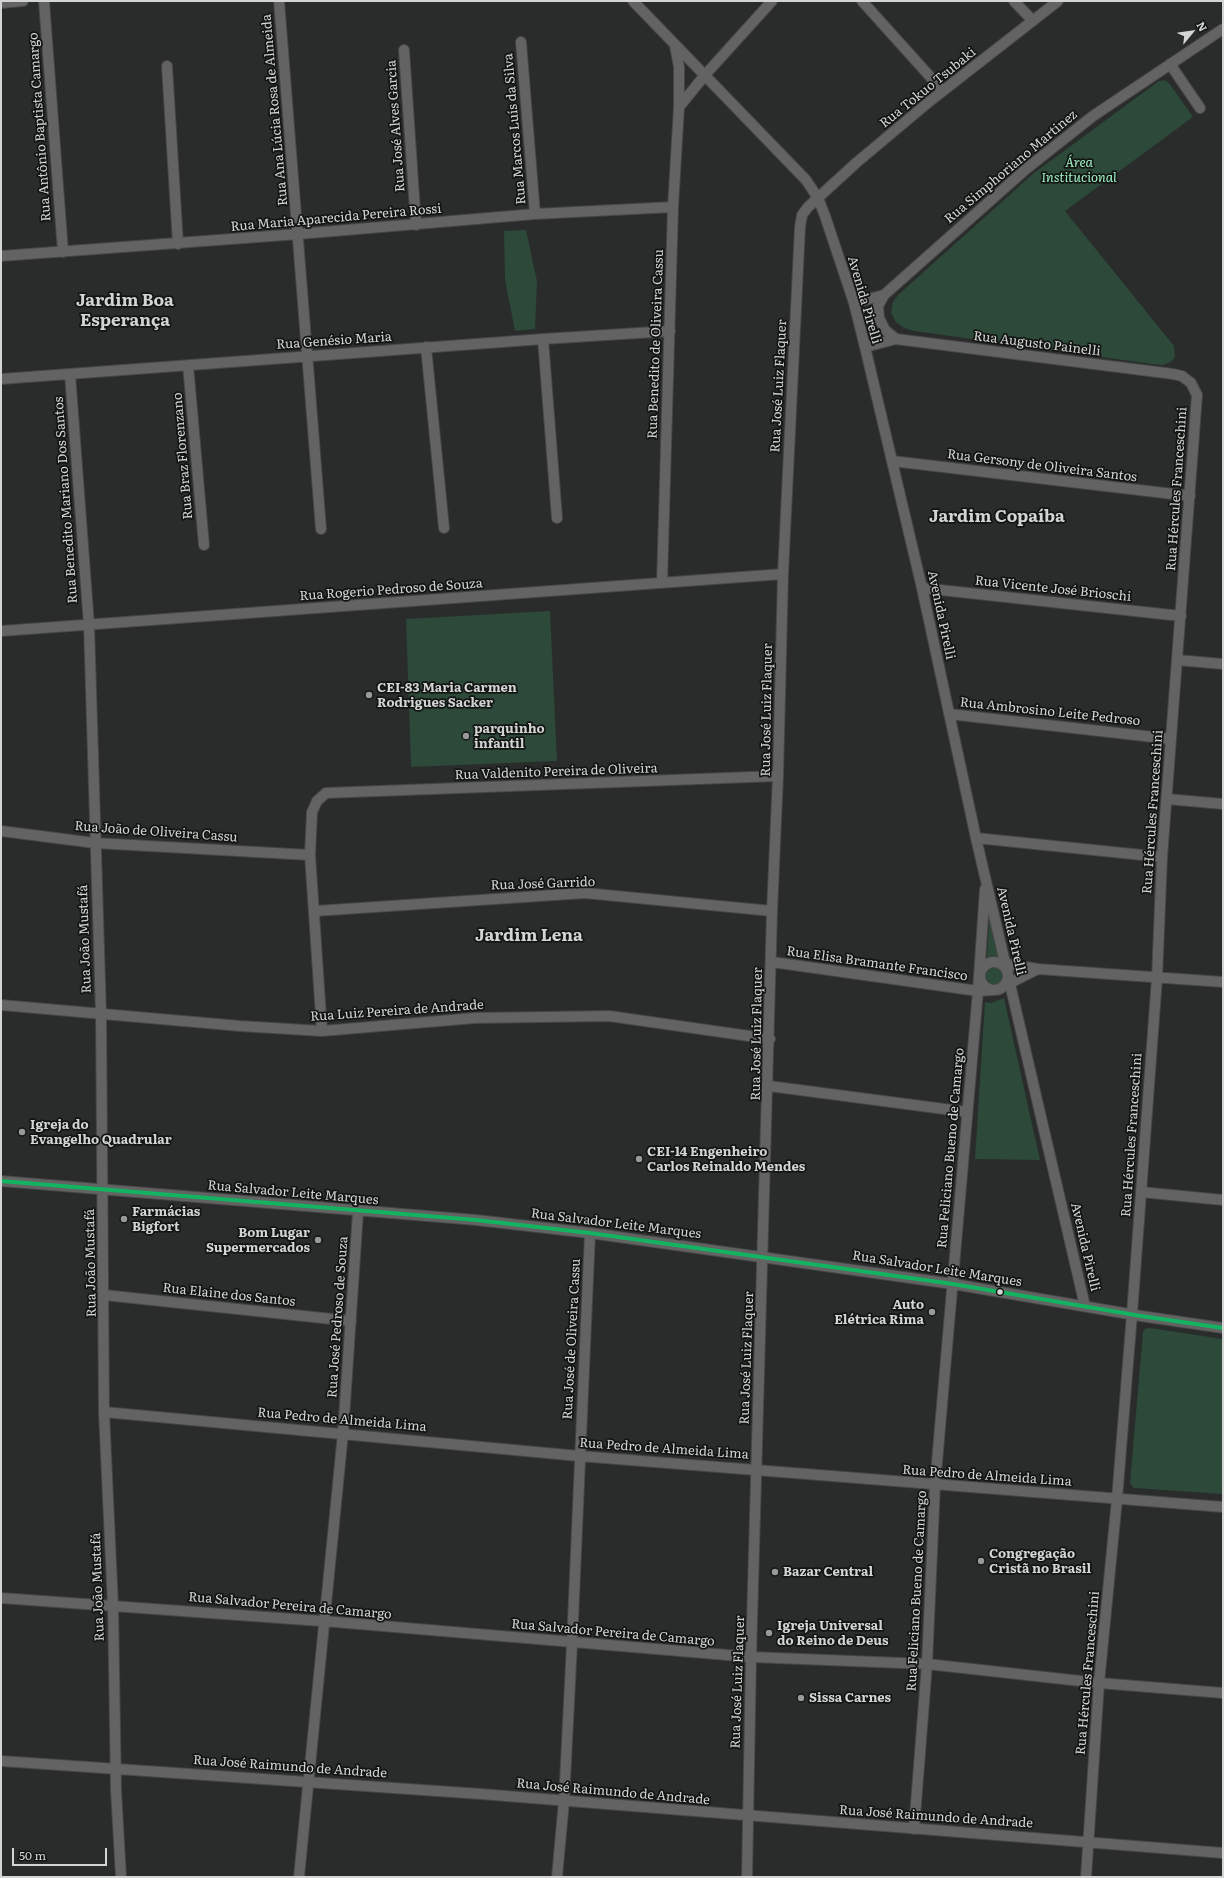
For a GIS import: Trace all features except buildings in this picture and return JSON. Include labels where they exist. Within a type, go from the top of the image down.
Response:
[{"type":"street","points":[[1,3],[24,1]]},
{"type":"street","name":"Rua Antônio Baptista Camargo","points":[[44,1],[62,252]]},
{"type":"street","name":"Rua Ana Lúcia Rosa de Almeida","points":[[279,1],[299,234],[321,529]]},
{"type":"street","name":"Avenida Pirelli","points":[[633,1],[806,180],[818,198],[854,304],[865,347],[922,588],[985,877],[1003,966],[1001,987],[1085,1306]]},
{"type":"street","points":[[679,103],[703,73],[726,52],[772,1]]},
{"type":"street","points":[[862,1],[943,91]]},
{"type":"street","points":[[1014,1],[1033,21]]},
{"type":"street","name":"Rua Tokuo Tsubaki","points":[[818,198],[856,163],[943,91],[1058,1]]},
{"type":"street","name":"Rua Simphoriano Martinez","points":[[854,304],[884,295],[1026,169],[1092,116],[1223,29]]},
{"type":"street","name":"Rua Marcos Luís da Silva","points":[[521,42],[535,214]]},
{"type":"street","name":"Rua Benedito de Oliveira Cassu","points":[[662,583],[673,206],[679,103],[679,67],[674,43]]},
{"type":"street","name":"Rua José Alves Garcia","points":[[404,50],[416,225]]},
{"type":"street","points":[[1170,64],[1200,108]]},
{"type":"street","points":[[167,66],[178,244]]},
{"type":"street","name":"Rua José Luiz Flaquer","points":[[747,1877],[756,1469],[769,1086],[772,911],[778,776],[783,574],[800,227],[802,215],[818,198]]},
{"type":"street","name":"Rua Maria Aparecida Pereira Rossi","points":[[1,256],[178,244],[535,214],[673,206]]},
{"type":"street","points":[[884,295],[878,306],[879,318],[885,330],[896,340]]},
{"type":"street","name":"Rua Genésio Maria","points":[[1,379],[426,347],[670,331]]},
{"type":"street","points":[[543,339],[557,518]]},
{"type":"street","name":"Rua Augusto Painelli","points":[[865,347],[896,340],[1173,374],[1182,376],[1191,383],[1197,395]]},
{"type":"street","points":[[426,347],[444,528]]},
{"type":"street","name":"Rua Braz Florenzano","points":[[188,365],[204,545]]},
{"type":"street","name":"Rua Benedito Mariano Dos Santos","points":[[70,374],[89,625]]},
{"type":"street","name":"Rua Hércules Franceschini","points":[[1086,1877],[1099,1683],[1117,1500],[1132,1314],[1157,978],[1162,857],[1197,395]]},
{"type":"street","name":"Rua Gersony de Oliveira Santos","points":[[892,461],[1190,496]]},
{"type":"street","name":"Rua Rogerio Pedroso de Souza","points":[[1,631],[783,574]]},
{"type":"street","name":"Rua Vicente José Brioschi","points":[[922,588],[1181,616]]},
{"type":"street","name":"Rua João Mustafá","points":[[89,625],[101,1014],[104,1412],[113,1606],[116,1768],[121,1877]]},
{"type":"street","points":[[1177,660],[1223,664]]},
{"type":"street","name":"Rua Ambrosino Leite Pedroso","points":[[949,714],[1172,739]]},
{"type":"street","name":"Rua Valdenito Pereira de Oliveira","points":[[310,855],[312,812],[317,801],[326,793],[778,776]]},
{"type":"street","points":[[1167,799],[1223,804]]},
{"type":"street","name":"Rua João de Oliveira Cassu","points":[[1,831],[95,843],[310,855]]},
{"type":"street","points":[[976,838],[1162,857]]},
{"type":"street","points":[[310,855],[315,910],[322,1030]]},
{"type":"street","name":"Rua Feliciano Bueno de Camargo","points":[[914,1829],[927,1664],[935,1485],[980,975],[985,877]]},
{"type":"street","name":"Rua José Garrido","points":[[315,910],[585,893],[772,911]]},
{"type":"street","name":"Rua Elisa Bramante Francisco","points":[[772,962],[978,991],[1001,987]]},
{"type":"street","points":[[1038,969],[1001,987],[986,988],[981,982],[980,975],[982,968],[988,963],[1038,969],[1223,982]]},
{"type":"street","name":"Rua Luiz Pereira de Andrade","points":[[1,1005],[240,1026],[322,1030],[475,1018],[609,1016],[770,1039]]},
{"type":"street","points":[[769,1086],[967,1112]]},
{"type":"street","name":"Rua Salvador Leite Marques","points":[[1,1181],[358,1212],[476,1220],[590,1233],[953,1284],[1223,1328]]},
{"type":"street","points":[[1141,1192],[1223,1200]]},
{"type":"street","name":"Rua José Pedroso de Souza","points":[[299,1877],[343,1433],[358,1212]]},
{"type":"street","name":"Rua José de Oliveira Cassu","points":[[557,1877],[564,1801],[590,1233]]},
{"type":"street","name":"Rua Elaine dos Santos","points":[[104,1295],[351,1321]]},
{"type":"street","name":"Rua Pedro de Almeida Lima","points":[[104,1412],[579,1456],[756,1469],[935,1485],[1028,1491],[1117,1500],[1223,1507]]},
{"type":"street","name":"Rua Salvador Pereira de Camargo","points":[[1,1598],[325,1622],[751,1657],[927,1664],[1099,1683],[1223,1693]]},
{"type":"street","name":"Rua José Raimundo de Andrade","points":[[1,1761],[308,1781],[1223,1853]]},
{"type":"green space","name":"Área Institucional","points":[[1165,80],[1169,83],[1193,117],[1065,211],[1174,346],[1175,357],[1171,362],[1163,365],[1152,364],[914,331],[904,328],[896,322],[891,313],[893,302],[898,295],[1034,173],[1159,81]]},
{"type":"green space","points":[[526,230],[537,281],[535,329],[515,331],[505,280],[504,231]]},
{"type":"green space","points":[[550,611],[557,761],[411,767],[406,619]]},
{"type":"green space","points":[[990,906],[999,959],[995,956],[987,958]]},
{"type":"green space","points":[[994,965],[1001,968],[1004,975],[1001,982],[994,985],[987,982],[984,975],[987,968]]},
{"type":"green space","points":[[1004,998],[1040,1160],[975,1159],[985,1002],[991,1003]]},
{"type":"green space","points":[[1150,1328],[1223,1339],[1223,1494],[1134,1488],[1130,1483],[1143,1332],[1145,1329]]},
{"type":"transit line","points":[[1,1181],[476,1220],[590,1233],[953,1284],[1141,1316],[1223,1328]]},
{"type":"place","name":"CEI-83 Maria Carmen Rodrigues Sacker","points":[[369,695]]},
{"type":"place","name":"parquinho infantil","points":[[466,736]]},
{"type":"place","name":"Igreja do Evangelho Quadrular","points":[[22,1132]]},
{"type":"place","name":"CEI-14 Engenheiro Carlos Reinaldo Mendes","points":[[639,1159]]},
{"type":"place","name":"Farmácias Bigfort","points":[[124,1219]]},
{"type":"place","name":"Bom Lugar Supermercados","points":[[318,1240]]},
{"type":"place","name":"Auto Elétrica Rima","points":[[932,1312]]},
{"type":"place","name":"Congregação Cristã no Brasil","points":[[981,1561]]},
{"type":"place","name":"Bazar Central","points":[[775,1572]]},
{"type":"place","name":"Igreja Universal do Reino de Deus","points":[[769,1633]]},
{"type":"place","name":"Sissa Carnes","points":[[801,1698]]},
{"type":"district","name":"Jardim Boa Esperança","points":[[125,311]]},
{"type":"district","name":"Jardim Copaíba","points":[[997,517]]},
{"type":"district","name":"Jardim Lena","points":[[529,936]]}]
